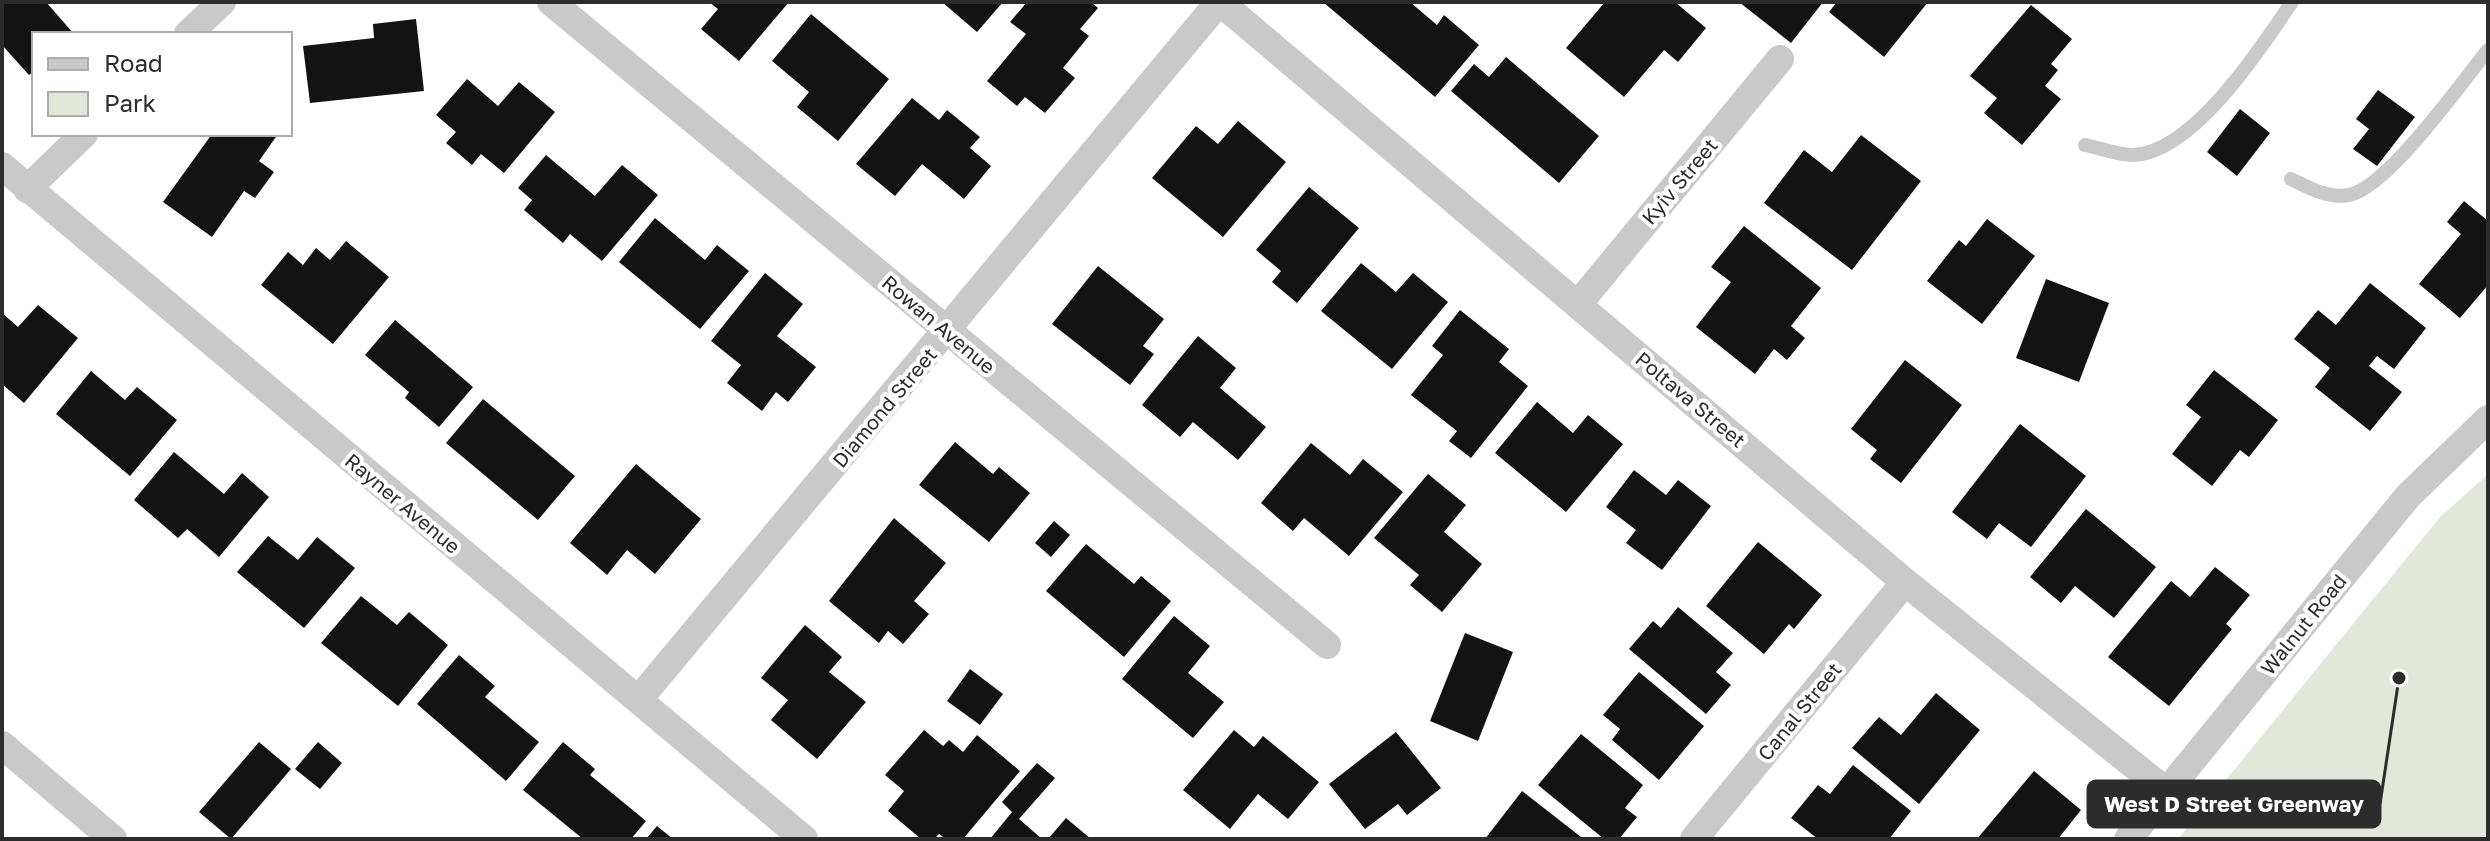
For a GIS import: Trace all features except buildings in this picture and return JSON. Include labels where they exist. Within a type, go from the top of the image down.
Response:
[{"type":"street","points":[[190,32],[222,2]]},
{"type":"street","name":"Rowan Avenue","points":[[551,2],[1327,645]]},
{"type":"street","name":"Diamond Street","points":[[639,699],[1219,2]]},
{"type":"street","name":"Poltava Street","points":[[1219,2],[1579,303],[1905,582],[2166,791]]},
{"type":"street","name":"Kyiv Street","points":[[1579,303],[1780,59]]},
{"type":"street","points":[[27,189],[82,136]]},
{"type":"street","name":"Rayner Avenue","points":[[2,166],[804,839]]},
{"type":"street","name":"Walnut Road","points":[[2128,839],[2408,496],[2488,419]]},
{"type":"street","name":"Canal Street","points":[[1694,839],[1905,582]]},
{"type":"street","points":[[2,745],[113,839]]},
{"type":"lane","points":[[2085,145],[2132,155],[2158,150],[2178,137],[2215,102],[2292,2]]},
{"type":"lane","points":[[2291,179],[2317,192],[2338,196],[2352,194],[2374,182],[2402,155],[2488,50]]},
{"type":"green space","points":[[2488,474],[2488,839],[2178,839],[2440,517]]},
{"type":"place","name":"West D Street Greenway","points":[[2399,678]]}]
